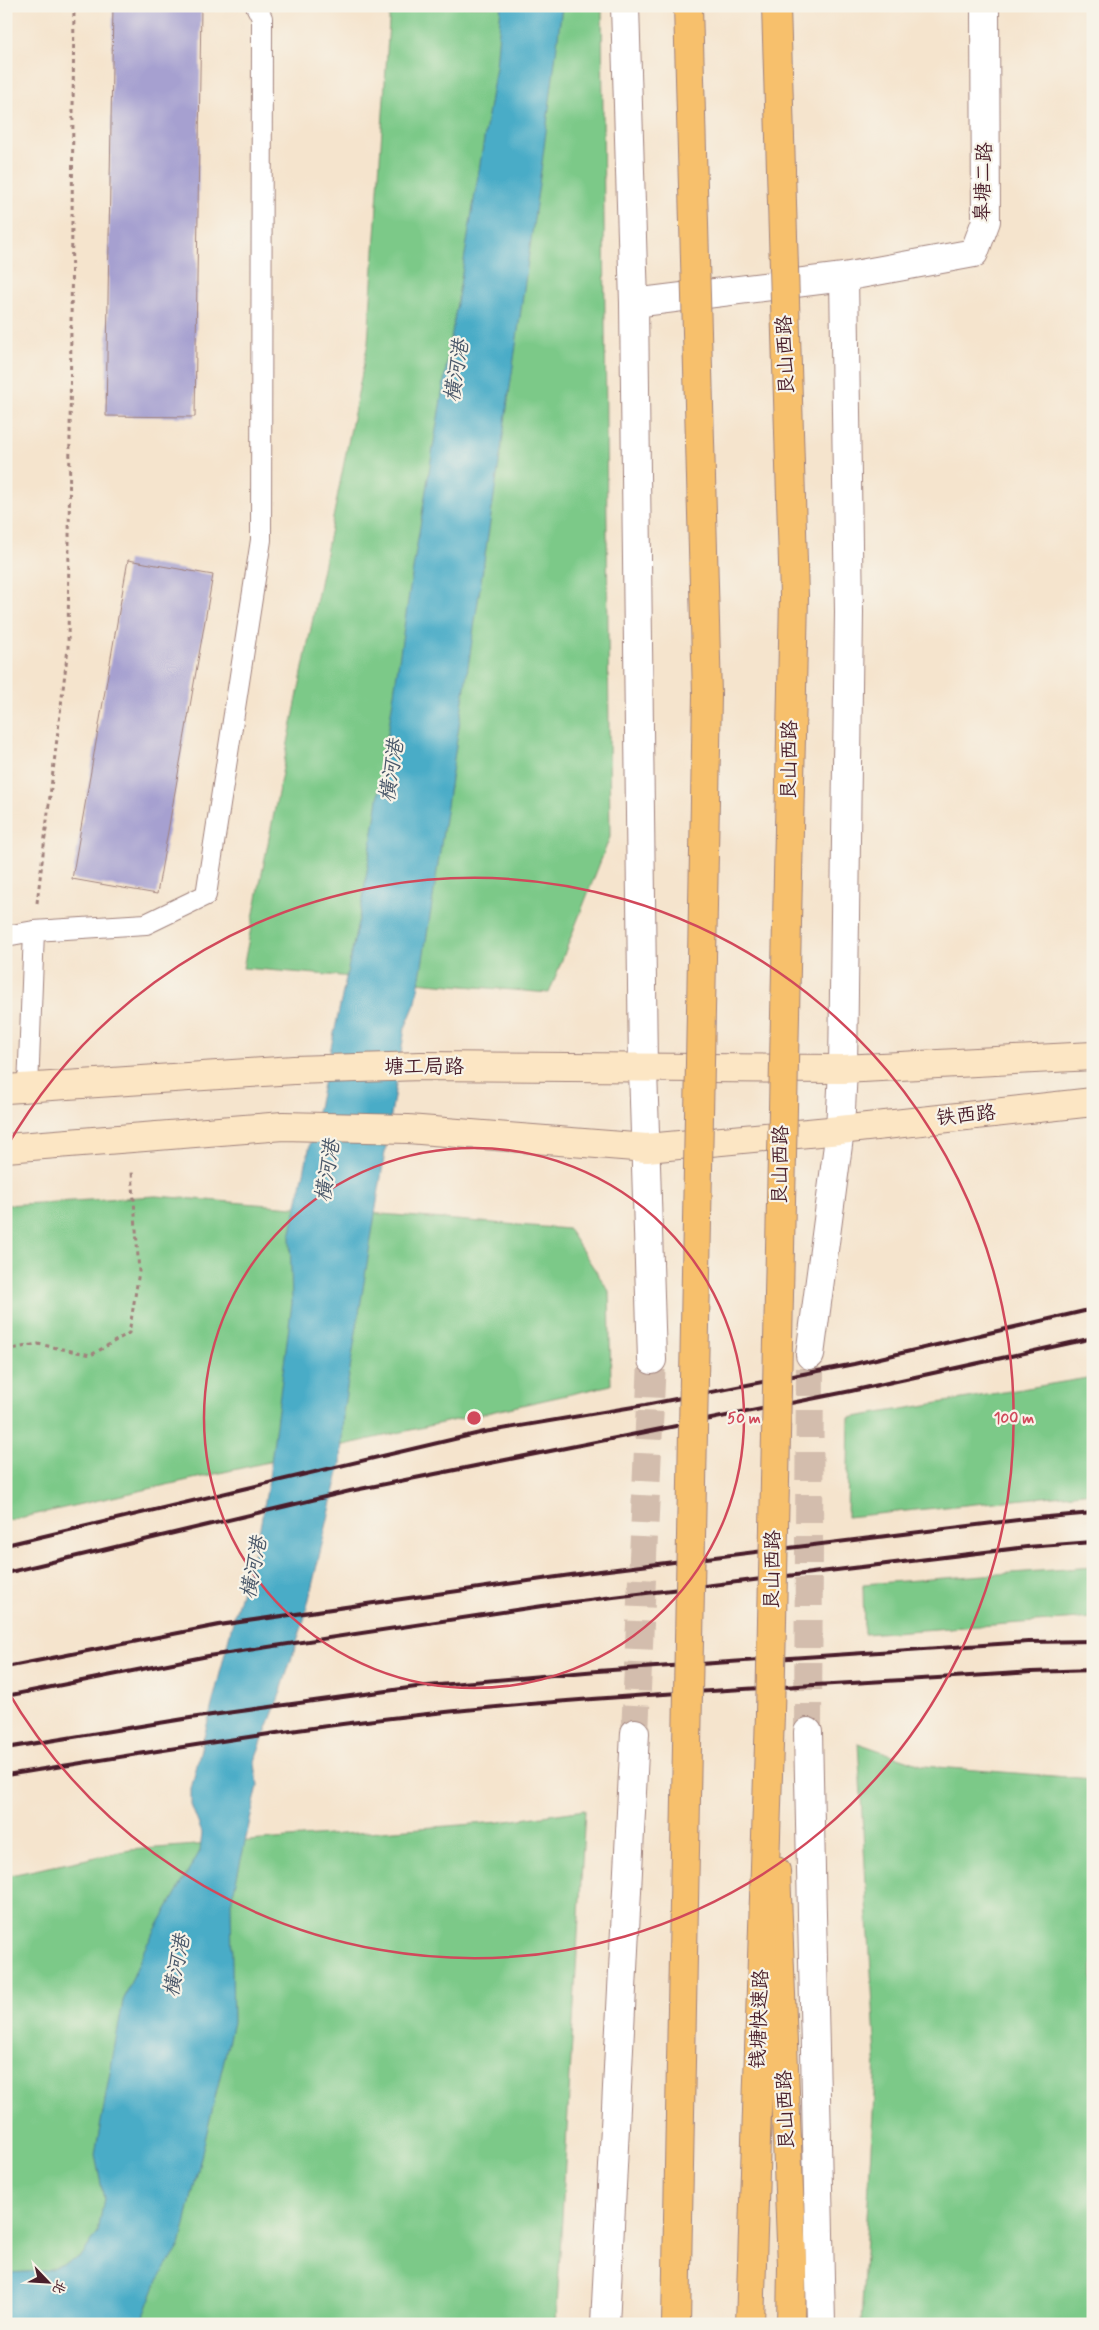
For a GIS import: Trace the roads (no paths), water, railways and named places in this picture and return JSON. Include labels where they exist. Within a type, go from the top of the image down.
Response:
[{"type":"main road","points":[[676,2324],[708,695],[688,6]]},
{"type":"main road","name":"艮山西路","points":[[776,6],[794,596],[770,1714],[792,2265],[791,2324]]},
{"type":"main road","points":[[843,1069],[1093,1056]]},
{"type":"main road","name":"塘工局路","points":[[17,1089],[294,1070],[421,1066],[843,1069]]},
{"type":"main road","name":"铁西路","points":[[840,1130],[1093,1102]]},
{"type":"main road","points":[[6,1148],[283,1126],[408,1129],[647,1148],[840,1130]]},
{"type":"main road","name":"钱塘快速路","points":[[750,2324],[770,1714]]},
{"type":"street","points":[[626,6],[634,303],[643,1069],[647,1148],[652,1360]]},
{"type":"street","name":"皋塘二路","points":[[844,277],[974,253],[986,220],[985,6]]},
{"type":"street","points":[[634,303],[844,277],[849,612],[843,1069],[840,1130],[810,1355]]},
{"type":"street","name":"艮山西路","points":[[808,1732],[822,2324]]},
{"type":"street","points":[[605,2324],[635,1733]]},
{"type":"lane","points":[[6,936],[34,931],[146,924],[206,895],[261,540],[262,18],[256,6]]},
{"type":"lane","points":[[17,1089],[34,931]]},
{"type":"water","name":"横河港","points":[[501,6],[562,6],[542,163],[501,450],[432,904],[416,1002],[405,1028],[343,1413],[341,1464],[304,1620],[279,1697],[257,1754],[255,1763],[258,1786],[231,1903],[233,2022],[180,2246],[157,2282],[141,2324],[6,2324],[6,2273],[44,2271],[80,2258],[98,2232],[104,2199],[95,2155],[123,2001],[145,1948],[200,1851],[202,1833],[191,1805],[191,1789],[235,1613],[258,1538],[268,1485],[292,1303],[290,1237],[362,904],[411,581],[496,67]]},
{"type":"tunnel","points":[[808,1732],[810,1355]]},
{"type":"tunnel","points":[[635,1733],[652,1360]]},
{"type":"railway","points":[[6,1545],[484,1432],[645,1405],[854,1364],[1093,1309]]},
{"type":"railway","points":[[6,1573],[350,1491],[851,1391],[1093,1338]]},
{"type":"railway","points":[[6,1667],[219,1625],[592,1572],[1026,1519],[1093,1513]]},
{"type":"railway","points":[[6,1696],[208,1656],[556,1604],[1027,1547],[1093,1542]]},
{"type":"railway","points":[[6,1748],[190,1718],[416,1687],[597,1671],[1028,1642],[1093,1641]]},
{"type":"railway","points":[[6,1775],[321,1727],[502,1706],[729,1690],[1093,1670]]}]
